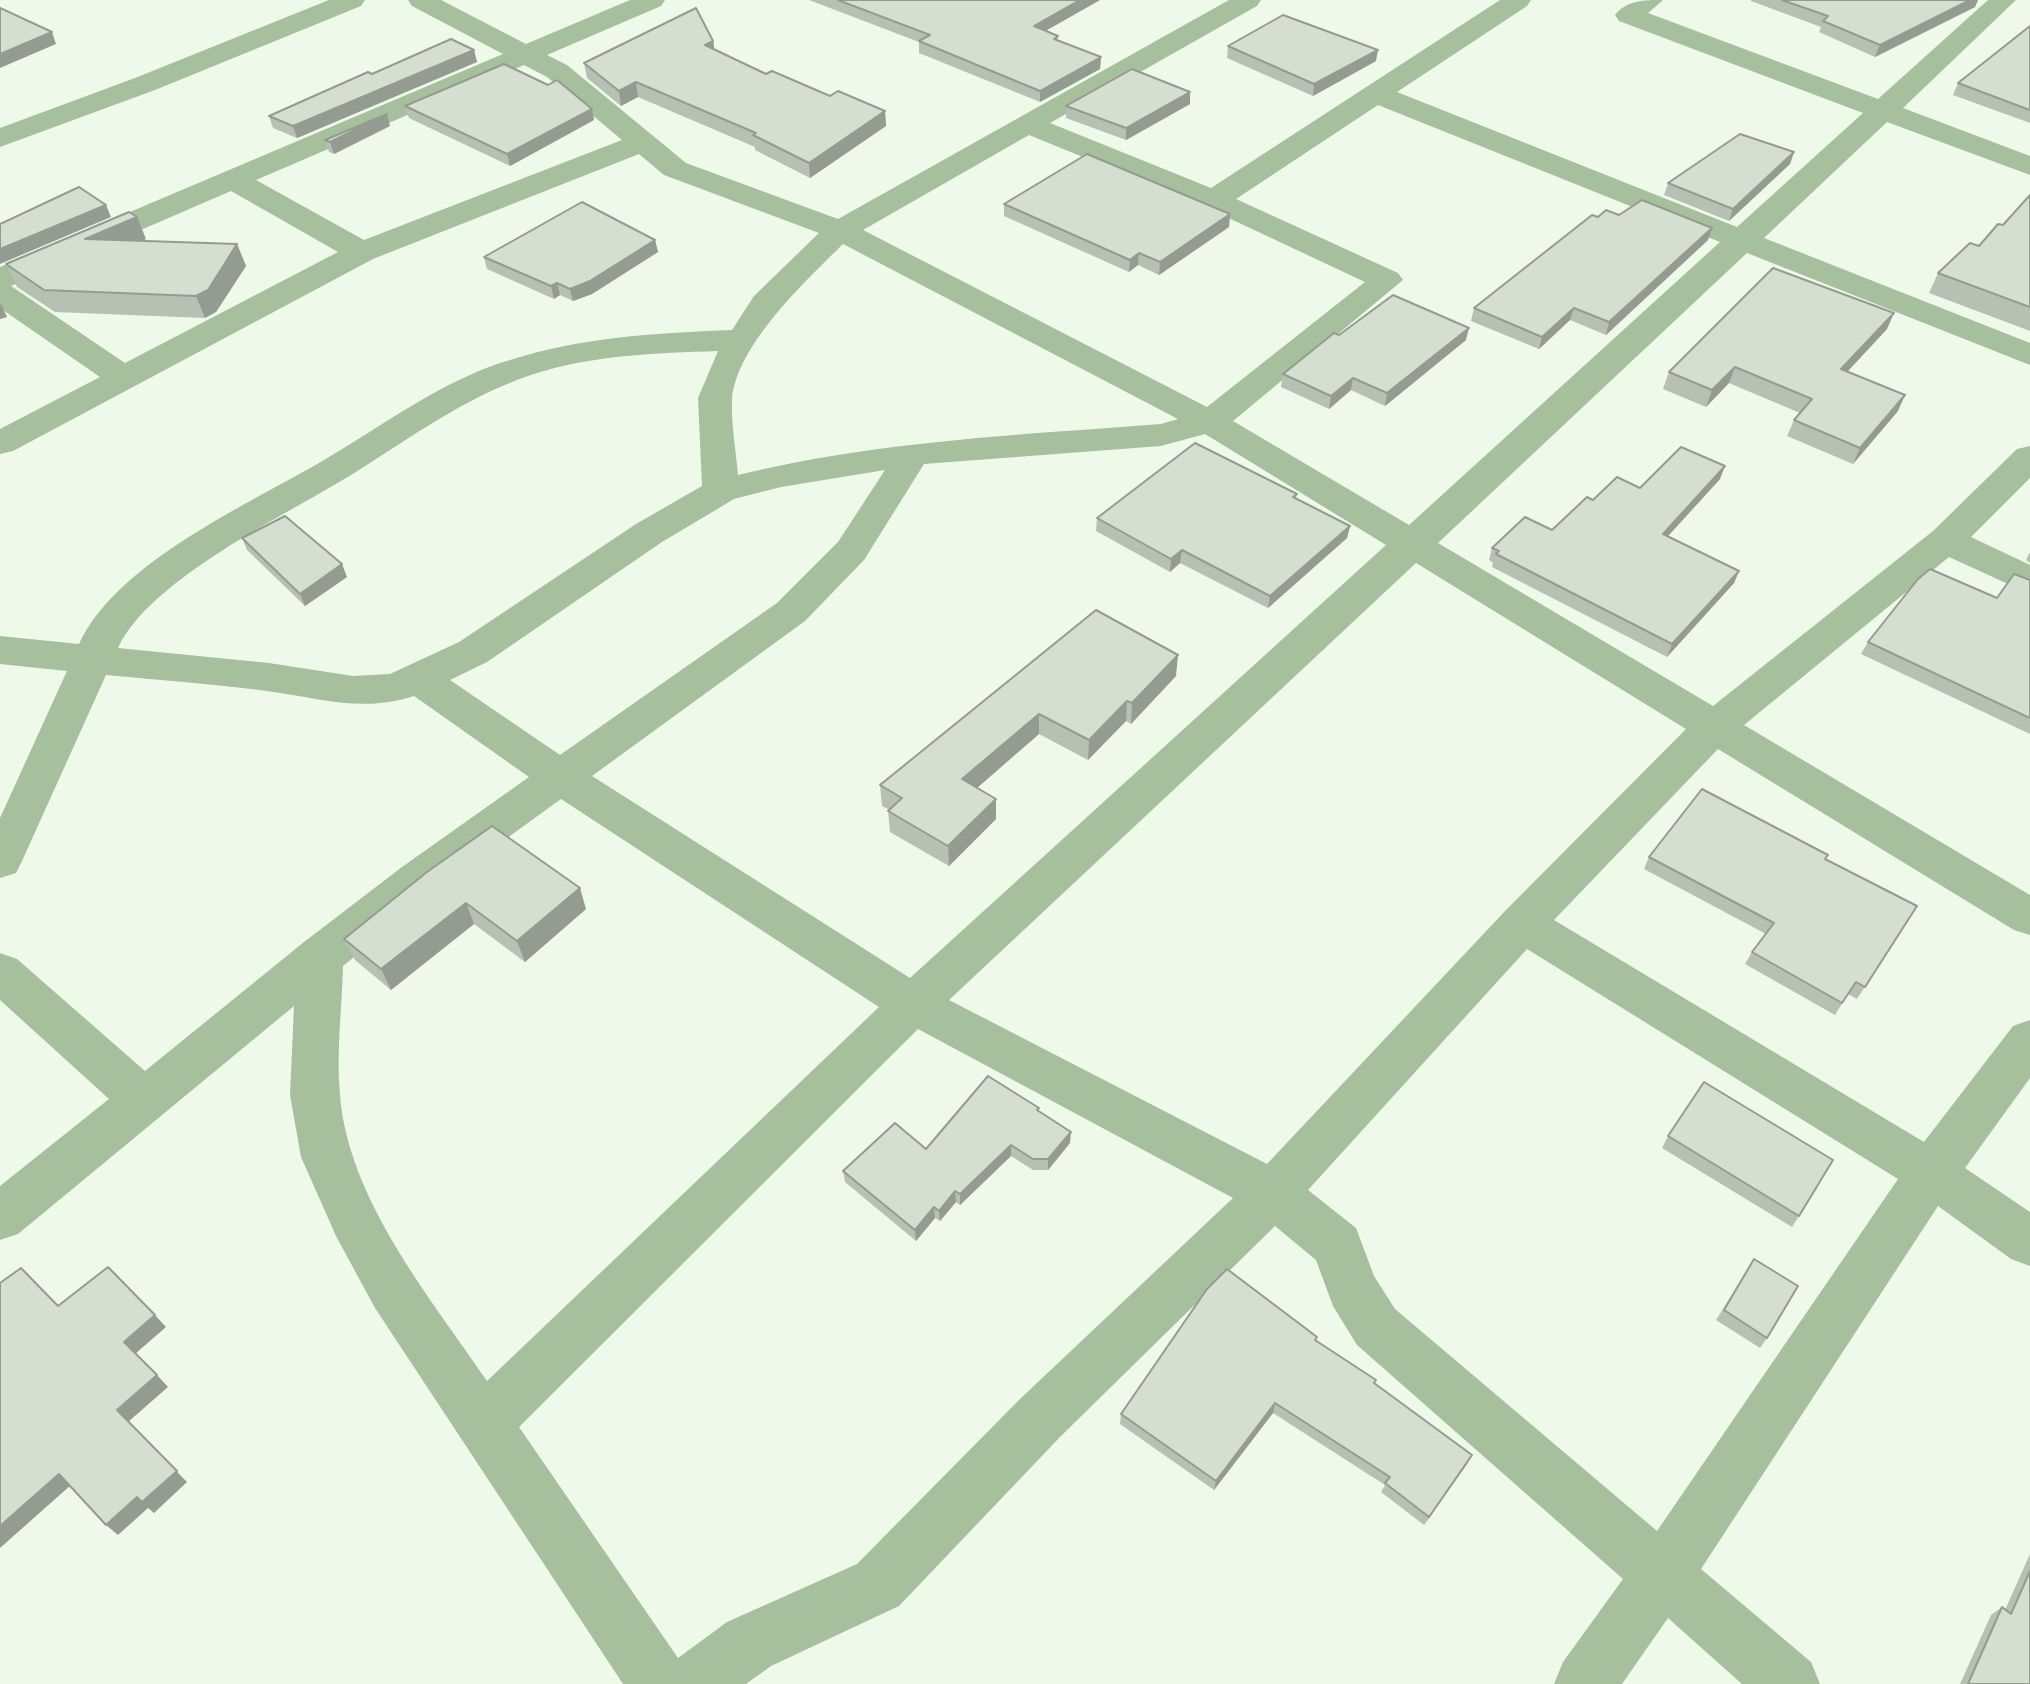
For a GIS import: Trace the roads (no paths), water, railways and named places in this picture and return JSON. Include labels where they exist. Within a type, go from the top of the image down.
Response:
[{"type":"street","points":[[0,138],[145,84],[352,0]]},
{"type":"street","points":[[421,0],[525,53],[576,84],[665,162],[691,176],[840,230],[1210,422],[2030,917]]},
{"type":"street","points":[[0,279],[652,0]]},
{"type":"street","points":[[721,491],[715,398],[728,362],[766,303],[840,230],[1248,0]]},
{"type":"street","points":[[1214,200],[1518,0]]},
{"type":"street","points":[[483,1423],[913,1004],[2003,0]]},
{"type":"street","points":[[1628,6],[1881,112],[2030,166]]},
{"type":"street","points":[[1376,94],[2030,355]]},
{"type":"street","points":[[0,650],[375,691],[419,679],[473,652],[536,613],[649,533],[721,491],[781,476],[913,454],[1161,435],[1210,422],[1387,280],[1214,200],[1027,124]]},
{"type":"street","points":[[0,443],[362,252],[642,142]]},
{"type":"street","points":[[233,180],[362,252]]},
{"type":"street","points":[[0,293],[123,377]]},
{"type":"street","points":[[0,861],[91,660],[116,616],[160,576],[477,385],[517,368],[601,348],[741,340]]},
{"type":"street","points":[[0,1217],[320,955],[559,776],[791,612],[851,551],[913,454]]},
{"type":"street","points":[[695,1684],[749,1644],[878,1585],[1040,1418],[1273,1193],[1522,923],[1714,727],[1946,540],[2030,457]]},
{"type":"street","points":[[1946,540],[2030,581]]},
{"type":"street","points":[[419,679],[559,776],[913,1004],[1273,1193],[1337,1245],[1352,1288],[1376,1327],[1789,1684]]},
{"type":"street","points":[[1522,923],[1931,1173],[2030,1242]]},
{"type":"street","points":[[320,955],[315,1095],[326,1157],[354,1219],[394,1290],[659,1684]]},
{"type":"street","points":[[0,972],[144,1100]]},
{"type":"street","points":[[1585,1684],[1662,1575],[1931,1173],[2030,1040]]}]
